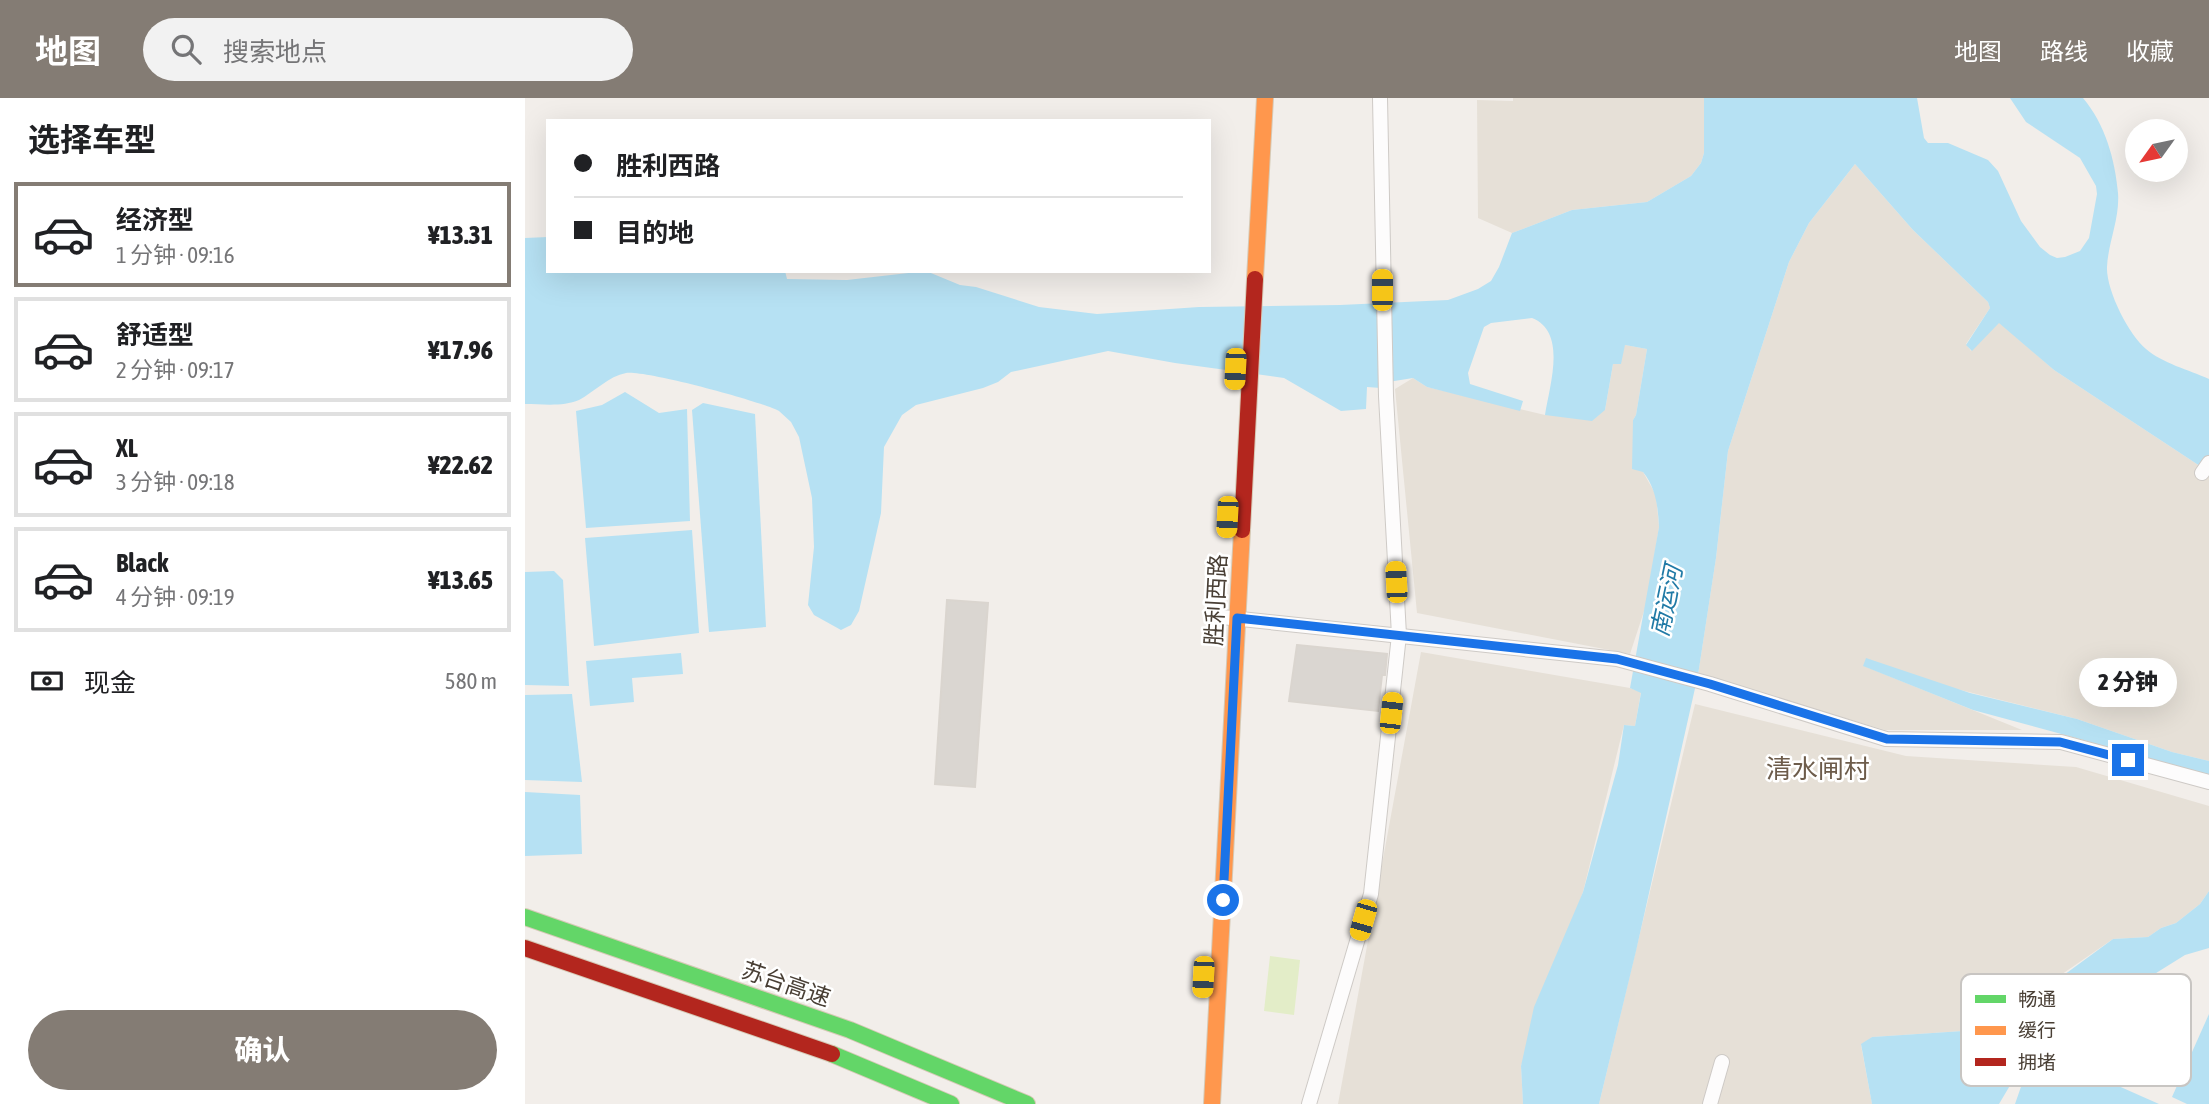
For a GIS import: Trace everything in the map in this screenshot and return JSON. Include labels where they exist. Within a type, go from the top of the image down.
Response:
[{"type":"main road","name":"胜利西路","points":[[1197,1104],[1230,617],[1242,393],[1250,98]]},
{"type":"main road","name":"胜利西路","points":[[1246,299],[1265,98]]},
{"type":"main road","name":"胜利西路","points":[[1212,1104],[1230,617]]},
{"type":"main road","name":"苏台高速","points":[[525,917],[850,1030],[1027,1104]]},
{"type":"main road","points":[[525,948],[836,1055],[951,1104]]},
{"type":"street","points":[[1309,1104],[1371,894],[1399,635],[1382,290],[1380,98]]},
{"type":"street","points":[[1230,617],[1617,659],[1710,684],[1887,739],[2060,742],[2209,782]]},
{"type":"street","points":[[1710,1104],[1722,1062]]},
{"type":"shaded area","points":[[1513,98],[1704,98],[1704,153],[1701,163],[1691,176],[1647,202],[1572,210],[1512,233],[1478,218],[1477,100],[1513,101]]},
{"type":"shaded area","points":[[1855,164],[1913,230],[1988,302],[1990,308],[1966,344],[1971,351],[1999,322],[2054,370],[2209,472],[2209,761],[2172,752],[2077,719],[1864,666],[2022,730],[1885,730],[1698,675],[1716,558],[1728,451],[1789,262],[1809,223]]},
{"type":"shaded area","points":[[1625,345],[1647,349],[1633,420],[1643,472],[1656,495],[1659,527],[1647,602],[1630,654],[1417,613],[1395,389],[1413,378],[1427,387],[1545,415],[1605,410],[1613,364]]},
{"type":"shaded area","points":[[1421,652],[1641,692],[1635,726],[1624,725],[1583,892],[1521,1066],[1523,1104],[1338,1104]]},
{"type":"shaded area","points":[[1695,704],[1906,756],[2076,767],[2209,806],[2209,891],[2200,904],[2176,923],[2161,928],[2148,937],[2113,939],[2062,974],[1961,974],[1961,1031],[1872,1037],[1861,1045],[1872,1104],[1599,1104]]},
{"type":"green space","points":[[1270,956],[1300,960],[1294,1015],[1264,1011]]},
{"type":"water","name":"南运河","points":[[1704,98],[1917,98],[1924,138],[1928,143],[1948,143],[1988,160],[1998,171],[2021,221],[2040,247],[2057,258],[2065,257],[2080,251],[2089,238],[2096,186],[2080,158],[2026,122],[2010,98],[2083,98],[2103,131],[2117,180],[2117,212],[2107,267],[2110,288],[2126,323],[2146,349],[2168,362],[2209,379],[2209,472],[2054,370],[1999,323],[1972,351],[1966,345],[1990,308],[1988,302],[1913,230],[1855,164],[1809,223],[1789,262],[1728,451],[1716,558],[1698,675],[1599,1104],[1523,1104],[1521,1066],[1534,1007],[1583,892],[1618,765],[1624,725],[1635,726],[1641,693],[1630,688],[1659,527],[1654,491],[1643,472],[1632,469],[1633,420],[1647,349],[1625,345],[1621,364],[1613,364],[1605,410],[1592,421],[1545,415],[1552,376],[1553,347],[1550,335],[1543,325],[1532,318],[1491,323],[1484,327],[1468,373],[1470,384],[1523,401],[1520,411],[1427,387],[1413,378],[1382,383],[1381,388],[1367,387],[1366,409],[1341,411],[1284,378],[1108,351],[1011,372],[998,382],[983,388],[916,405],[902,415],[884,447],[881,513],[859,611],[851,625],[841,630],[814,615],[808,605],[814,547],[812,498],[799,437],[791,422],[779,411],[703,387],[637,373],[614,377],[585,397],[566,404],[525,404],[525,238],[546,237],[546,273],[786,273],[787,279],[847,280],[931,273],[960,285],[976,287],[1039,307],[1097,314],[1199,307],[1448,300],[1491,281],[1512,233],[1572,210],[1647,202],[1691,176],[1701,163],[1704,153]]},
{"type":"water","points":[[625,392],[659,413],[687,409],[690,521],[586,528],[576,411],[602,405]]},
{"type":"water","points":[[703,403],[755,414],[766,627],[709,632],[692,410]]},
{"type":"water","points":[[692,530],[699,633],[594,646],[585,538]]},
{"type":"water","points":[[554,571],[563,580],[569,686],[525,685],[525,572]]},
{"type":"water","points":[[681,653],[683,674],[632,678],[634,702],[590,706],[586,661]]},
{"type":"water","points":[[1866,658],[1970,693],[2077,719],[2172,752],[2209,761],[2209,782],[2087,741],[1973,710],[1863,666]]},
{"type":"water","points":[[572,694],[582,782],[525,780],[525,695]]},
{"type":"water","points":[[525,792],[580,795],[582,854],[525,856]]},
{"type":"water","points":[[2209,891],[2209,948],[2185,955],[2155,974],[2065,974],[2113,939],[2148,937],[2161,928],[2176,923],[2200,904]]},
{"type":"water","points":[[2209,1014],[2209,1104],[2187,1104],[2172,1097],[2177,1086],[2191,1086],[2191,1054]]},
{"type":"water","points":[[1961,1031],[1961,1086],[2010,1086],[1999,1104],[1872,1104],[1861,1044],[1872,1037]]},
{"type":"water","points":[[2021,1086],[2118,1086],[2159,1104],[2015,1104]]},
{"type":"building","points":[[947,600],[988,603],[975,787],[935,784]]},
{"type":"building","points":[[1297,645],[1387,654],[1378,711],[1289,701]]},
{"type":"traffic: fast","points":[[525,917],[850,1030],[1027,1104]]},
{"type":"traffic: fast","points":[[832,1054],[951,1104]]},
{"type":"traffic: slow","points":[[1255,279],[1265,98]]},
{"type":"traffic: slow","points":[[1212,1104],[1242,530]]},
{"type":"traffic: jam","points":[[1242,530],[1255,279]]},
{"type":"traffic: jam","points":[[525,948],[832,1054]]},
{"type":"district","name":"清水闸村","points":[[1818,769]]},
{"type":"route","points":[[1223,900],[1237,618],[1617,659],[1710,684],[1887,739],[2060,742],[2128,760]]}]
